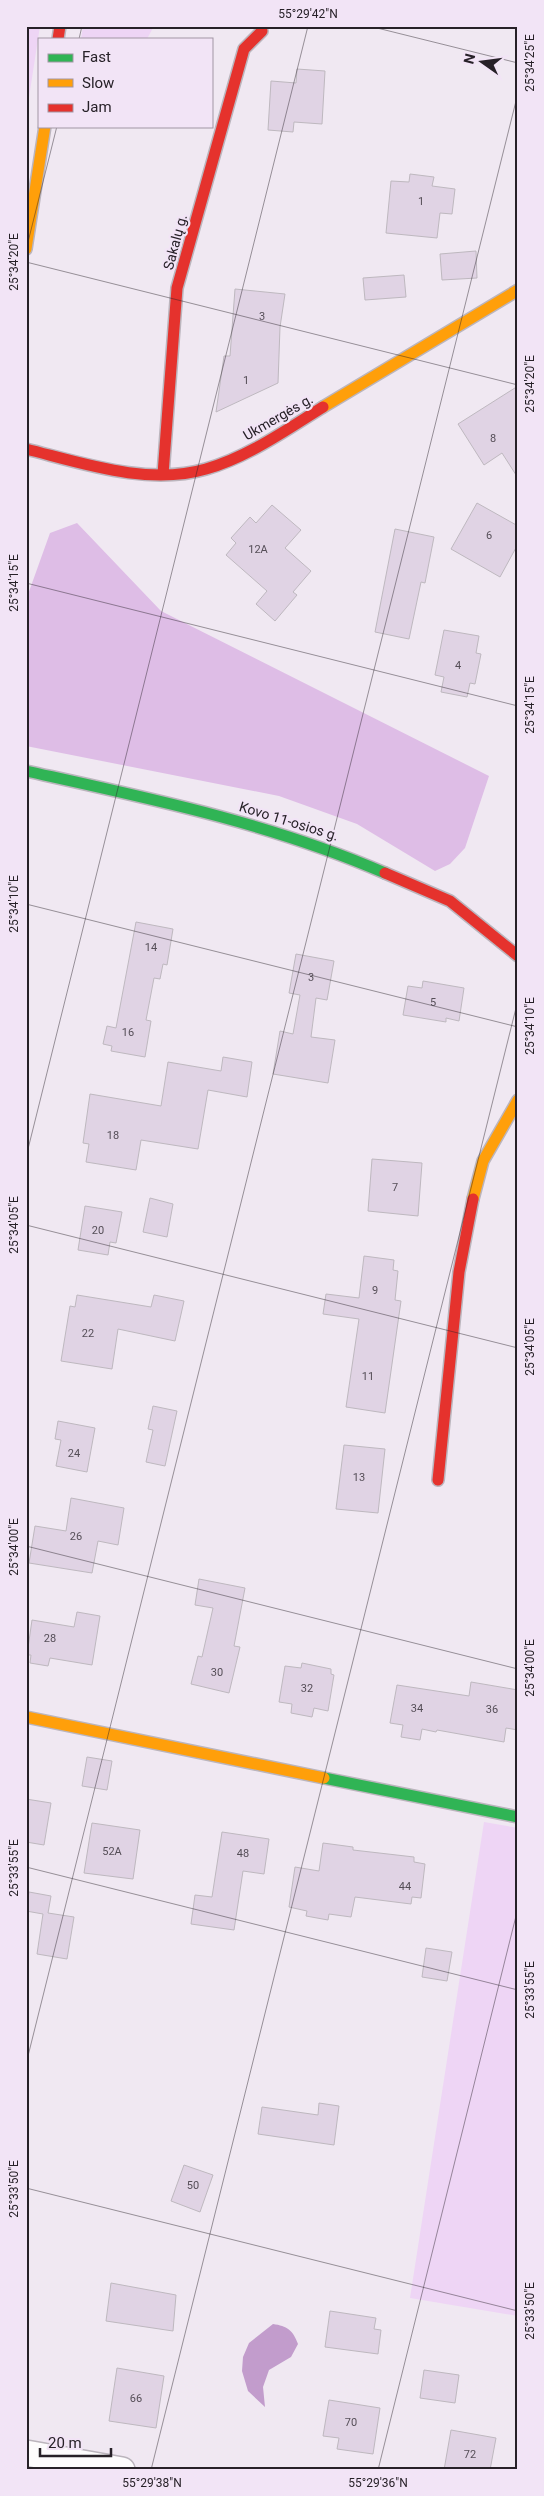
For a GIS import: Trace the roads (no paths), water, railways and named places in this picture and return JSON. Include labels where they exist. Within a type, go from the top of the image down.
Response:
[{"type":"main road","name":"Sakalų g.","points":[[163,474],[177,288],[244,48],[262,31]]},
{"type":"main road","points":[[26,249],[45,128]]},
{"type":"main road","name":"Ukmergės g.","points":[[26,449],[122,470],[163,474],[194,472],[225,463],[259,446],[518,290]]},
{"type":"main road","name":"Kovo 11-osios g.","points":[[26,771],[195,808],[340,853],[450,900],[518,956]]},
{"type":"main road","points":[[438,1480],[459,1272],[470,1211],[484,1161],[518,1100]]},
{"type":"main road","points":[[26,1717],[518,1817]]},
{"type":"street","points":[[26,2454],[122,2470]]}]
